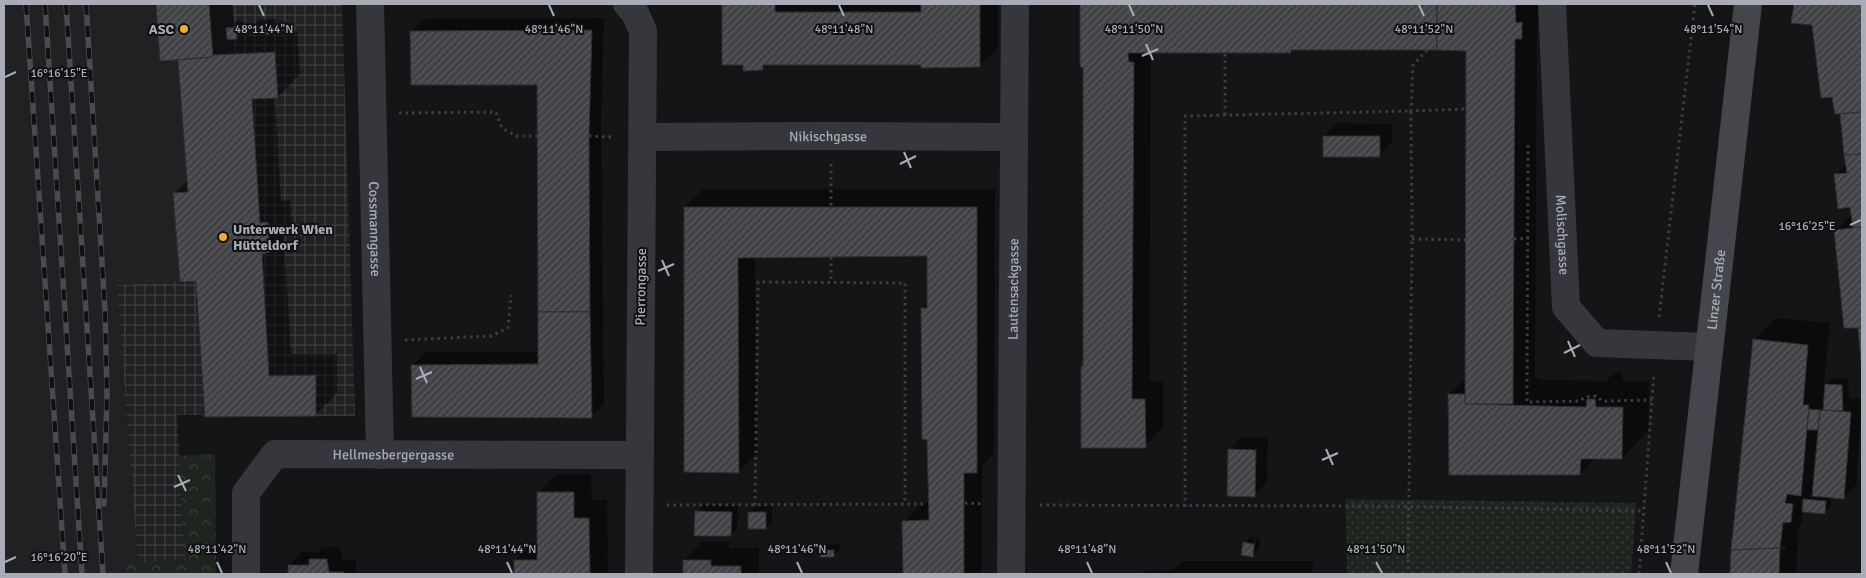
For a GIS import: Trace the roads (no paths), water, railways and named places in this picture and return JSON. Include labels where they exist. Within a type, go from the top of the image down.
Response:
[{"type":"main road","name":"Linzer Straße","points":[[1684,574],[1748,4]]},
{"type":"street","name":"Cossmanngasse","points":[[370,4],[380,455]]},
{"type":"street","name":"Pierrongasse","points":[[627,4],[635,13],[643,31],[639,574]]},
{"type":"street","name":"Lautensackgasse","points":[[1011,574],[1012,137],[1015,4]]},
{"type":"street","name":"Molischgasse","points":[[1552,4],[1566,307],[1597,343],[1709,347]]},
{"type":"street","name":"Nikischgasse","points":[[643,137],[1012,137]]},
{"type":"street","name":"Hellmesbergergasse","points":[[246,574],[246,493],[275,454],[640,455]]},
{"type":"tram line","points":[[1677,574],[1685,486],[1740,4]]},
{"type":"tram line","points":[[1690,574],[1706,407],[1753,4]]},
{"type":"railway","points":[[26,4],[65,574]]},
{"type":"railway","points":[[45,4],[82,574]]},
{"type":"railway","points":[[66,4],[103,574]]},
{"type":"railway","points":[[86,4],[105,311],[107,395],[104,504]]},
{"type":"place","name":"ASC","points":[[184,29]]},
{"type":"place","name":"Unterwerk Wien Hütteldorf","points":[[223,237]]}]
